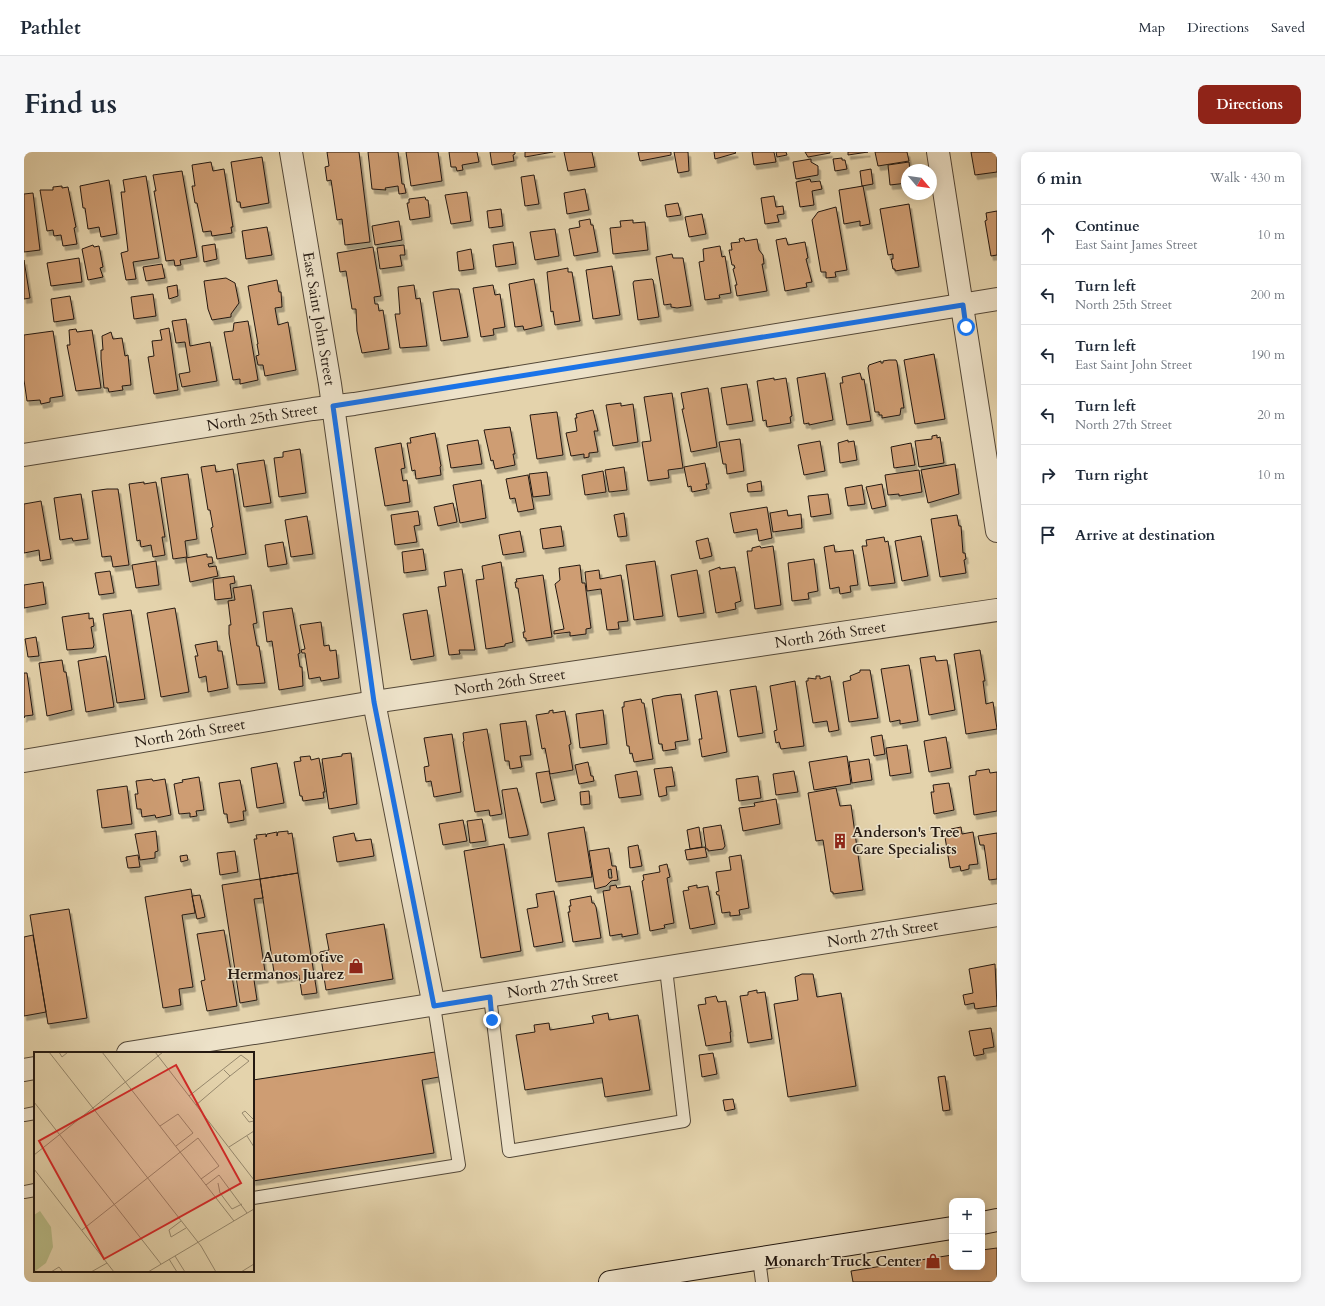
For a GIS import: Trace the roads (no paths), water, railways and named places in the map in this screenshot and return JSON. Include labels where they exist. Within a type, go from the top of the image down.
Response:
[{"type":"street","name":"East Saint John Street","points":[[291,152],[333,406],[374,702],[434,1006]]},
{"type":"street","points":[[938,152],[997,531]]},
{"type":"street","name":"North 25th Street","points":[[24,455],[997,299]]},
{"type":"street","name":"North 26th Street","points":[[24,761],[374,702],[997,610]]},
{"type":"street","name":"North 27th Street","points":[[145,1052],[189,1048],[434,1006],[997,916]]},
{"type":"street","points":[[24,1070],[34,1068]]},
{"type":"street","points":[[985,1222],[997,1220]]},
{"type":"street","points":[[610,1282],[680,1277],[759,1258],[949,1228]]},
{"type":"lane","points":[[490,997],[509,1151],[684,1121],[666,969]]},
{"type":"lane","points":[[254,1198],[459,1165],[434,1006]]},
{"type":"lane","points":[[24,1115],[34,1113]]},
{"type":"lane","points":[[24,1192],[34,1190]]},
{"type":"lane","points":[[759,1258],[762,1282]]},
{"type":"place","name":"Anderson's Tree Care Specialists","points":[[840,841]]},
{"type":"place","name":"Automotive Hermanos Juarez","points":[[356,966]]},
{"type":"place","name":"Monarch Truck Center","points":[[933,1261]]}]
